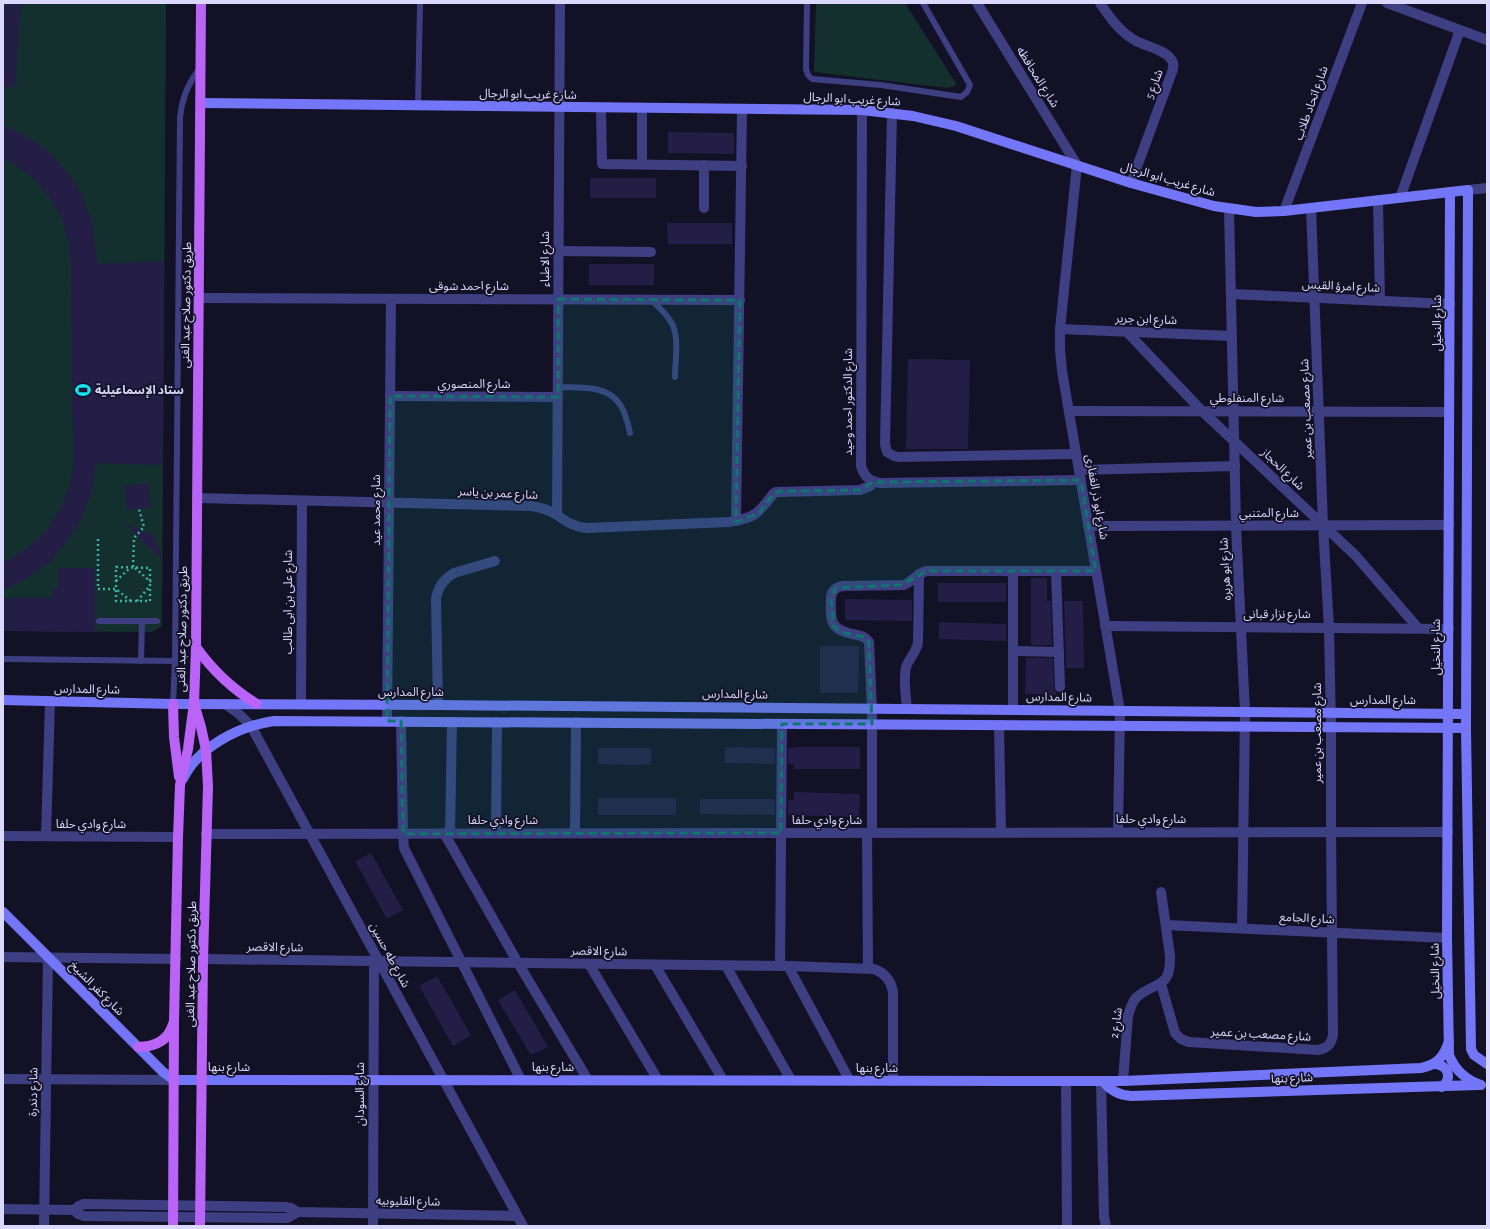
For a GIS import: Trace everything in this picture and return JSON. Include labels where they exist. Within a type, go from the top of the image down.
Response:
[{"type":"main road","name":"طريق دكتور صلاح عبد الغنى","points":[[173,1222],[174,1021],[180,785],[188,749],[194,703],[196,647],[202,66],[201,3]]},
{"type":"main road","name":"شارع غريب ابو الرجال","points":[[201,104],[862,110],[892,113],[956,126],[1200,203],[1229,209],[1256,212],[1284,211],[1468,190]]},
{"type":"main road","points":[[1468,190],[1466,728],[1471,1049],[1474,1055],[1487,1064]]},
{"type":"main road","name":"شارع النخيل","points":[[1450,192],[1447,938],[1449,1055],[1456,1068],[1467,1079],[1484,1085]]},
{"type":"main road","points":[[196,647],[223,679],[245,697],[257,704]]},
{"type":"main road","name":"شارع المدارس","points":[[3,700],[173,704],[388,704],[1466,714]]},
{"type":"main road","name":"طريق دكتور صلاح عبد الغنى","points":[[194,703],[206,750],[208,786],[203,960],[200,1222]]},
{"type":"main road","points":[[173,704],[174,737],[180,785]]},
{"type":"main road","points":[[180,785],[190,766],[214,744],[251,726],[274,721],[1466,728]]},
{"type":"main road","name":"شارع كفر الشيخ","points":[[3,912],[163,1072],[174,1080]]},
{"type":"main road","points":[[138,1047],[148,1047],[157,1044],[165,1038],[171,1030],[174,1021]]},
{"type":"main road","points":[[1442,1087],[1447,1083],[1448,1072],[1445,1068],[1435,1064],[1444,1054],[1449,1041]]},
{"type":"main road","name":"شارع بنها","points":[[174,1080],[1123,1081],[1421,1068],[1435,1064]]},
{"type":"main road","name":"شارع بنها","points":[[1102,1081],[1111,1090],[1131,1096],[1484,1085]]},
{"type":"street","name":"شارع الاطباء","points":[[557,515],[560,3]]},
{"type":"street","name":"شارع المحافظه","points":[[977,3],[1077,165]]},
{"type":"street","name":"شارع 5","points":[[1100,3],[1121,30],[1137,42],[1168,56],[1173,63],[1172,72],[1131,182]]},
{"type":"street","name":"شارع اتحاد طلاب","points":[[1284,211],[1362,3]]},
{"type":"street","points":[[1387,3],[1487,40]]},
{"type":"street","points":[[1400,198],[1460,30]]},
{"type":"street","points":[[601,108],[602,164],[742,166]]},
{"type":"street","points":[[642,108],[642,164]]},
{"type":"street","points":[[736,521],[742,109]]},
{"type":"street","name":"شارع الدكتور احمد وحيد","points":[[862,110],[861,466],[867,478],[873,482]]},
{"type":"street","points":[[892,113],[885,444],[887,452],[898,457],[1076,454]]},
{"type":"street","name":"شارع ابو ذر الغفارى","points":[[1077,165],[1060,329],[1061,360],[1120,711],[1118,832]]},
{"type":"street","points":[[704,166],[704,208]]},
{"type":"street","name":"شارع غريب ابو الرجال","points":[[1468,190],[1487,188]]},
{"type":"street","points":[[1378,200],[1380,301]]},
{"type":"street","name":"شارع مصعب بن عمير","points":[[1161,984],[1173,1029],[1181,1039],[1189,1042],[1318,1050],[1326,1048],[1332,1043],[1334,1035],[1329,628],[1323,525],[1311,208]]},
{"type":"street","name":"شارع ابو هريره","points":[[1229,209],[1236,526],[1245,712],[1242,928]]},
{"type":"street","points":[[558,251],[651,252]]},
{"type":"street","name":"شارع امرؤ القيس","points":[[1231,294],[1450,304]]},
{"type":"street","name":"شارع احمد شوقى","points":[[199,298],[740,300]]},
{"type":"street","name":"شارع محمد عيد","points":[[387,721],[391,299]]},
{"type":"street","name":"شارع ابن جرير","points":[[1060,329],[1232,336]]},
{"type":"street","name":"شارع الحجاز","points":[[1127,332],[1202,411],[1356,556],[1418,628]]},
{"type":"street","name":"شارع المنصوري","points":[[390,396],[558,392]]},
{"type":"street","name":"شارع المنفلوطي","points":[[1069,410],[1449,412]]},
{"type":"street","points":[[1079,470],[1235,466]]},
{"type":"street","points":[[873,482],[1081,480]]},
{"type":"street","name":"شارع عمر بن ياسر","points":[[197,498],[530,506],[557,515],[570,524],[586,528],[722,523],[736,521],[759,513],[776,492],[860,490],[870,486],[873,482]]},
{"type":"street","name":"شارع على بن ابى طالب","points":[[301,704],[302,501]]},
{"type":"street","name":"شارع المتنبي","points":[[1088,526],[1449,525]]},
{"type":"street","points":[[438,705],[436,599],[439,586],[454,573],[495,561]]},
{"type":"street","points":[[868,968],[872,724],[869,642],[865,637],[841,632],[834,626],[832,622],[832,594],[836,588],[842,586],[904,585],[919,574],[927,571],[1096,571]]},
{"type":"street","points":[[1013,571],[1013,710]]},
{"type":"street","points":[[1056,571],[1060,687]]},
{"type":"street","points":[[906,709],[906,670],[908,662],[916,651],[918,642],[919,574]]},
{"type":"street","name":"شارع نزار قبانى","points":[[1105,626],[1449,629]]},
{"type":"street","points":[[1013,652],[1059,652]]},
{"type":"street","points":[[46,836],[50,701]]},
{"type":"street","name":"شارع طه حسين","points":[[225,704],[240,714],[251,726],[310,834],[376,961],[523,1226]]},
{"type":"street","points":[[401,721],[403,843],[406,852],[522,1080]]},
{"type":"street","points":[[452,722],[447,833],[518,963],[588,1080]]},
{"type":"street","points":[[496,833],[497,722]]},
{"type":"street","points":[[575,833],[576,722]]},
{"type":"street","points":[[782,724],[781,833],[784,966],[850,1081]]},
{"type":"street","points":[[999,725],[1001,832]]},
{"type":"street","name":"شارع وادي حلفا","points":[[206,834],[1448,832]]},
{"type":"street","name":"شارع وادي حلفا","points":[[3,836],[178,837]]},
{"type":"street","points":[[1161,892],[1171,966],[1167,976],[1161,984]]},
{"type":"street","name":"شارع الجامع","points":[[1166,924],[1447,938]]},
{"type":"street","points":[[3,957],[176,959]]},
{"type":"street","name":"شارع دندرة","points":[[44,1226],[48,958]]},
{"type":"street","name":"شارع الاقصر","points":[[203,960],[868,968],[880,971],[892,985],[893,1081]]},
{"type":"street","name":"شارع السودان","points":[[373,1226],[373,1080],[376,961]]},
{"type":"street","points":[[589,964],[658,1080]]},
{"type":"street","points":[[654,965],[723,1080]]},
{"type":"street","points":[[726,966],[791,1080]]},
{"type":"street","name":"شارع 2","points":[[1123,1081],[1128,1016],[1131,1006],[1137,997],[1161,984]]},
{"type":"street","name":"شارع بنها","points":[[3,1079],[174,1080]]},
{"type":"street","points":[[1066,1081],[1067,1226]]},
{"type":"street","points":[[1102,1081],[1104,1218],[1106,1226]]},
{"type":"street","name":"شارع القليوبيه","points":[[298,1212],[294,1209],[286,1207],[200,1205],[84,1204],[74,1210],[78,1214],[84,1216],[173,1222],[287,1218],[298,1212],[517,1216]]},
{"type":"street","points":[[3,1209],[74,1210]]},
{"type":"lane","points":[[418,105],[420,3]]},
{"type":"lane","points":[[807,3],[806,69],[808,75],[812,79],[881,85],[961,97],[967,92],[970,85],[923,3]]},
{"type":"lane","points":[[173,704],[175,661],[180,118],[181,107],[186,90],[194,75],[202,66]]},
{"type":"lane","points":[[651,300],[669,318],[676,334],[675,376]]},
{"type":"lane","points":[[558,392],[600,389],[609,393],[622,407],[630,433]]},
{"type":"lane","points":[[99,621],[157,622]]},
{"type":"lane","points":[[141,661],[142,621]]},
{"type":"lane","points":[[3,659],[175,661]]},
{"type":"path","points":[[133,568],[134,538],[144,527],[139,509]]},
{"type":"path","points":[[98,539],[98,589],[116,589],[131,601]]},
{"type":"path","points":[[116,567],[150,568],[150,601],[116,601],[116,581],[116,567]]},
{"type":"path","points":[[116,581],[133,568]]},
{"type":"path","points":[[133,568],[150,582]]},
{"type":"path","points":[[137,601],[150,586]]},
{"type":"highlighted area","points":[[558,299],[740,300],[736,522],[759,513],[773,494],[780,491],[860,490],[873,482],[1081,480],[1096,571],[927,571],[901,585],[836,588],[831,598],[834,626],[841,632],[865,637],[869,642],[872,724],[782,724],[781,833],[403,834],[401,721],[387,721],[390,396],[558,397]]},
{"type":"green space","name":"ستاد الإسماعيلية","points":[[3,3],[166,3],[162,626],[152,632],[3,631]]},
{"type":"green space","points":[[816,3],[905,3],[957,85],[948,88],[814,72]]},
{"type":"building","points":[[7,3],[21,3],[15,87],[3,87],[3,7],[6,7]]},
{"type":"building","points":[[3,125],[29,138],[51,154],[69,174],[83,197],[92,222],[97,264],[164,261],[163,465],[96,463],[92,490],[83,516],[69,539],[52,560],[31,576],[3,591],[3,563],[27,548],[46,531],[60,509],[70,486],[73,466],[71,267],[69,243],[62,219],[50,198],[34,179],[14,164],[3,159]]},
{"type":"building","points":[[668,132],[734,133],[734,154],[668,153]]},
{"type":"building","points":[[590,178],[656,178],[656,198],[590,198]]},
{"type":"building","points":[[667,223],[732,223],[732,244],[668,244]]},
{"type":"building","points":[[589,264],[654,264],[654,285],[589,285]]},
{"type":"building","points":[[908,359],[970,360],[968,449],[906,449]]},
{"type":"building","points":[[148,483],[151,508],[127,510],[125,486]]},
{"type":"building","points":[[124,523],[154,536],[163,561]]},
{"type":"building","points":[[58,568],[95,568],[95,632],[3,631],[3,598],[53,598],[53,589],[58,589]]},
{"type":"building","points":[[1031,578],[1047,578],[1047,601],[1051,601],[1052,645],[1031,645]]},
{"type":"building","points":[[938,583],[1006,583],[1006,602],[938,602]]},
{"type":"building","points":[[845,599],[912,600],[912,621],[845,620]]},
{"type":"building","points":[[1064,601],[1083,601],[1084,668],[1066,668]]},
{"type":"building","points":[[939,622],[1006,624],[1006,641],[939,639]]},
{"type":"building","points":[[820,646],[859,646],[858,693],[820,693]]},
{"type":"building","points":[[1026,658],[1053,658],[1054,687],[1057,695],[1025,694]]},
{"type":"building","points":[[725,747],[775,748],[775,764],[725,763]]},
{"type":"building","points":[[860,747],[860,769],[794,769],[794,764],[788,764],[788,748]]},
{"type":"building","points":[[598,748],[651,748],[651,765],[598,764]]},
{"type":"building","points":[[794,792],[860,794],[859,817],[788,815],[788,800],[794,800]]},
{"type":"building","points":[[598,798],[676,798],[676,815],[598,815]]},
{"type":"building","points":[[700,799],[775,799],[775,815],[700,814]]},
{"type":"building","points":[[371,853],[403,910],[387,919],[355,861]]},
{"type":"building","points":[[437,976],[471,1035],[453,1046],[419,986]]},
{"type":"building","points":[[515,990],[548,1047],[531,1055],[498,1000]]},
{"type":"place","name":"ستاد الإسماعيلية","points":[[83,390]]}]
